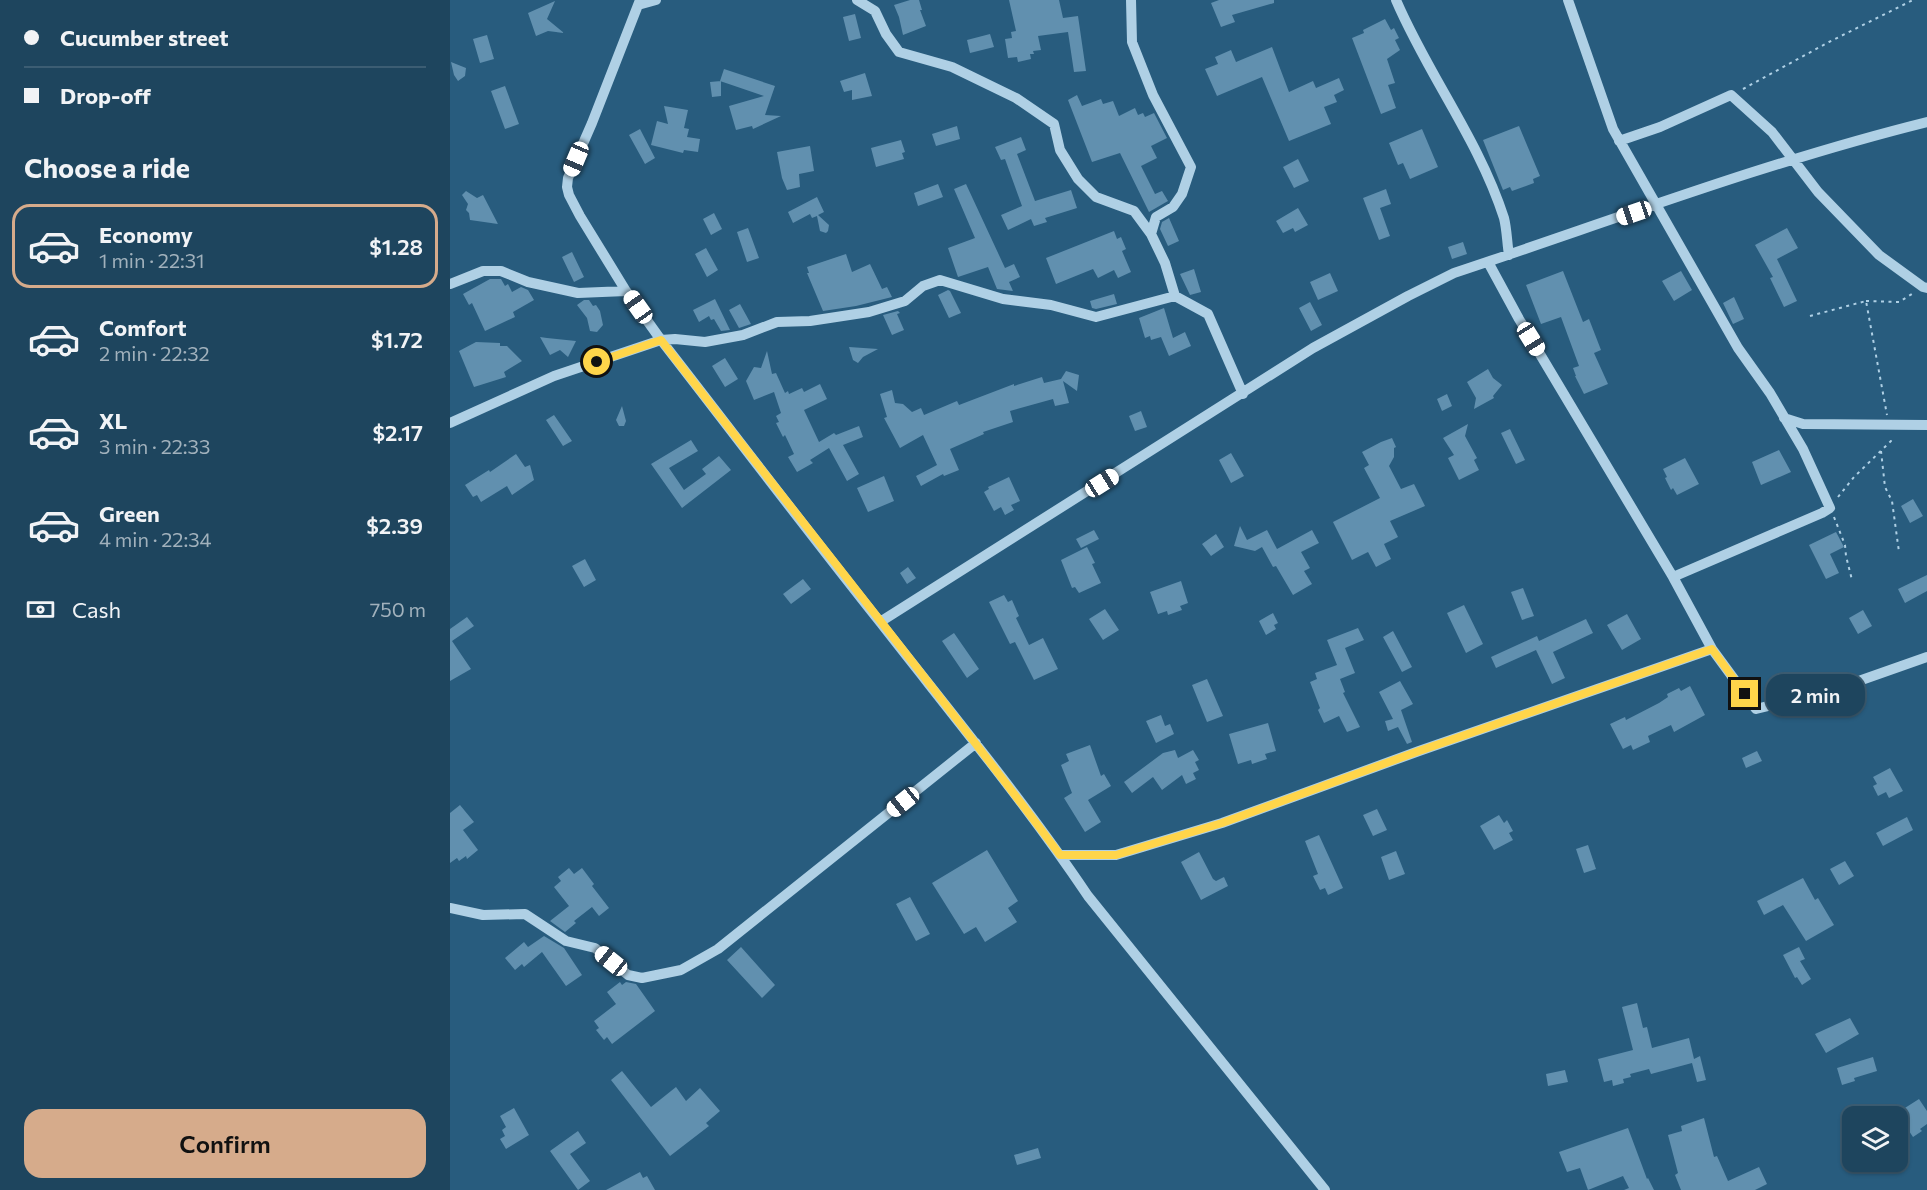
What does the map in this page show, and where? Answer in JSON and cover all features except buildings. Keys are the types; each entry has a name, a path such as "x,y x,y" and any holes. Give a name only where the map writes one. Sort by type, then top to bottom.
{"street":[{"path":"656,0 639,2 568,178 568,195 627,291 661,340 976,743 1060,855 1088,897 1325,1190"},
{"path":"857,0 875,11 886,34 899,52 952,67 1016,98 1054,124 1060,150 1078,179 1096,197 1134,211 1151,234 1165,263 1175,296"},
{"path":"1131,0 1131,42 1153,95 1191,166 1182,194 1173,207 1156,217 1151,234"},
{"path":"1396,0 1485,168 1504,221 1509,255"},
{"path":"1568,0 1619,141 1738,348 1770,393 1803,449 1830,508 1673,577"},
{"path":"1619,141 1660,127 1731,95 1772,132 1818,192 1879,255 1925,288"},
{"path":"880,622 1313,348 1454,273 1792,159 1847,142 1927,122"},
{"path":"1488,262 1519,319 1673,577 1712,649 1756,709 1836,689 1927,657"},
{"path":"450,284 483,271 501,271 528,282 578,293 627,291"},
{"path":"450,423 554,376 661,340 705,342 743,334 777,322 810,321 869,312 905,301 923,286 940,280 1003,299 1051,306 1096,317 1175,296 1208,314 1243,394"},
{"path":"1784,418 1803,424 1927,425"},
{"path":"1060,855 1116,855 1222,823 1419,751 1712,649"},
{"path":"450,908 483,915 525,914 566,941 595,948 628,975 642,978 681,970 718,949 976,743"}],"path":[{"path":"1731,95 1913,0"},
{"path":"1809,316 1866,301 1899,302 1925,288"},
{"path":"1852,580 1842,535 1830,508 1854,477 1891,441 1893,435 1889,425 1866,301"},
{"path":"1881,451 1886,487 1892,501 1899,552"}],"route":[{"path":"597,362 661,340 976,743 1060,855 1116,855 1222,823 1419,751 1712,649 1745,694"}]}
